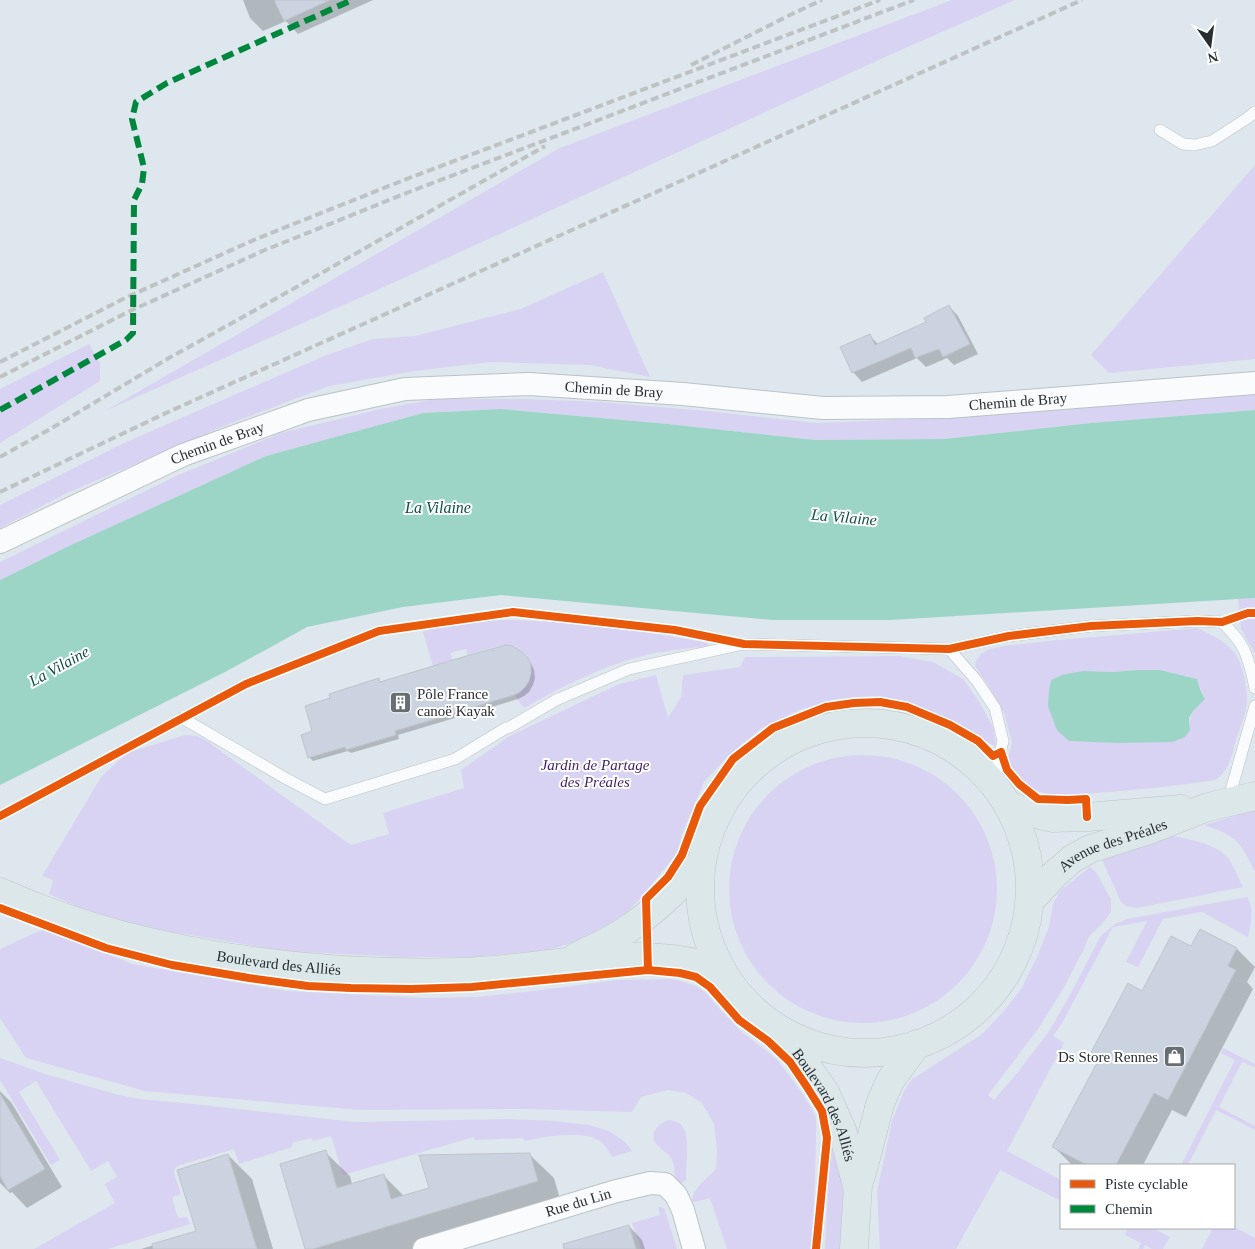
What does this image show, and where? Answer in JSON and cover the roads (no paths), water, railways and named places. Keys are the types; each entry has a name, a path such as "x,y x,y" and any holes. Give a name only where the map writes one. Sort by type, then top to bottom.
{"main road":[{"path":"860,723 886,725 910,729 934,738 956,751 976,766 1000,794 1018,828 1026,852 1029,876 1029,902 1026,925 1008,970 995,989 960,1022 918,1044 890,1050 862,1052 834,1050 806,1042 781,1030 764,1018 734,989 712,951 705,930 700,884 702,861 708,837 718,814 731,792 747,772 766,756 787,742 811,732 835,726 860,723"},
{"name":"Avenue des Préales","path":"1000,794 1028,812 1052,818 1087,817 1218,804 1255,796"},
{"name":"Avenue des Préales","path":"1029,902 1072,859 1090,849 1218,804"},
{"path":"567,961 596,948 624,932 646,916 668,897 702,861"},
{"name":"Boulevard des Alliés","path":"0,892 70,920 120,935 175,948 242,960 322,970 480,972 567,961"},
{"path":"567,961 648,957 703,964 723,972"},
{"name":"Boulevard des Alliés","path":"781,1030 825,1092 842,1130 858,1186"},
{"name":"Boulevard des Alliés","path":"854,1249 858,1186 880,1104 890,1080 918,1044"}],"street":[{"name":"Chemin de Bray","path":"0,542 183,455 308,410 405,389 529,384 683,394 823,408 900,408 948,407 1255,383"},
{"name":"Rue du Lin","path":"424,1249 613,1192 650,1183 665,1184 676,1195 694,1249"}],"lane":[{"path":"1160,130 1183,144 1194,145 1212,141 1255,112"},
{"path":"182,718 325,799 455,759 556,700 629,669 744,644 949,648 1009,636 1091,626 1197,621 1222,622 1243,647 1255,688"},
{"path":"949,648 977,681 995,708 1004,741 1000,794"},
{"path":"1218,804 1255,706"}],"water":[{"name":"La Vilaine","path":"501,409 815,440 944,439 1091,423 1255,410 1255,598 890,620 773,620 501,595 403,607 307,627 227,671 0,785 0,580 71,545 266,456 423,413"},
{"path":"1160,670 1197,679 1205,699 1189,718 1190,730 1185,737 1172,742 1117,743 1069,741 1057,730 1048,706 1051,680 1062,675 1083,671 1112,672"}],"railway":[{"path":"691,65 822,0"},
{"path":"0,362 125,298 256,239 404,180 880,0"},
{"path":"0,377 130,311 265,250 409,192 914,0"},
{"path":"0,492 166,413 1082,0"},
{"path":"0,457 169,358 545,146"}],"place":[{"name":"Pôle France canoë Kayak","path":"401,703"},
{"name":"Ds Store Rennes","path":"1174,1057"}],"park label":[{"name":"Jardin de Partage des Préales","path":"595,774"}]}
